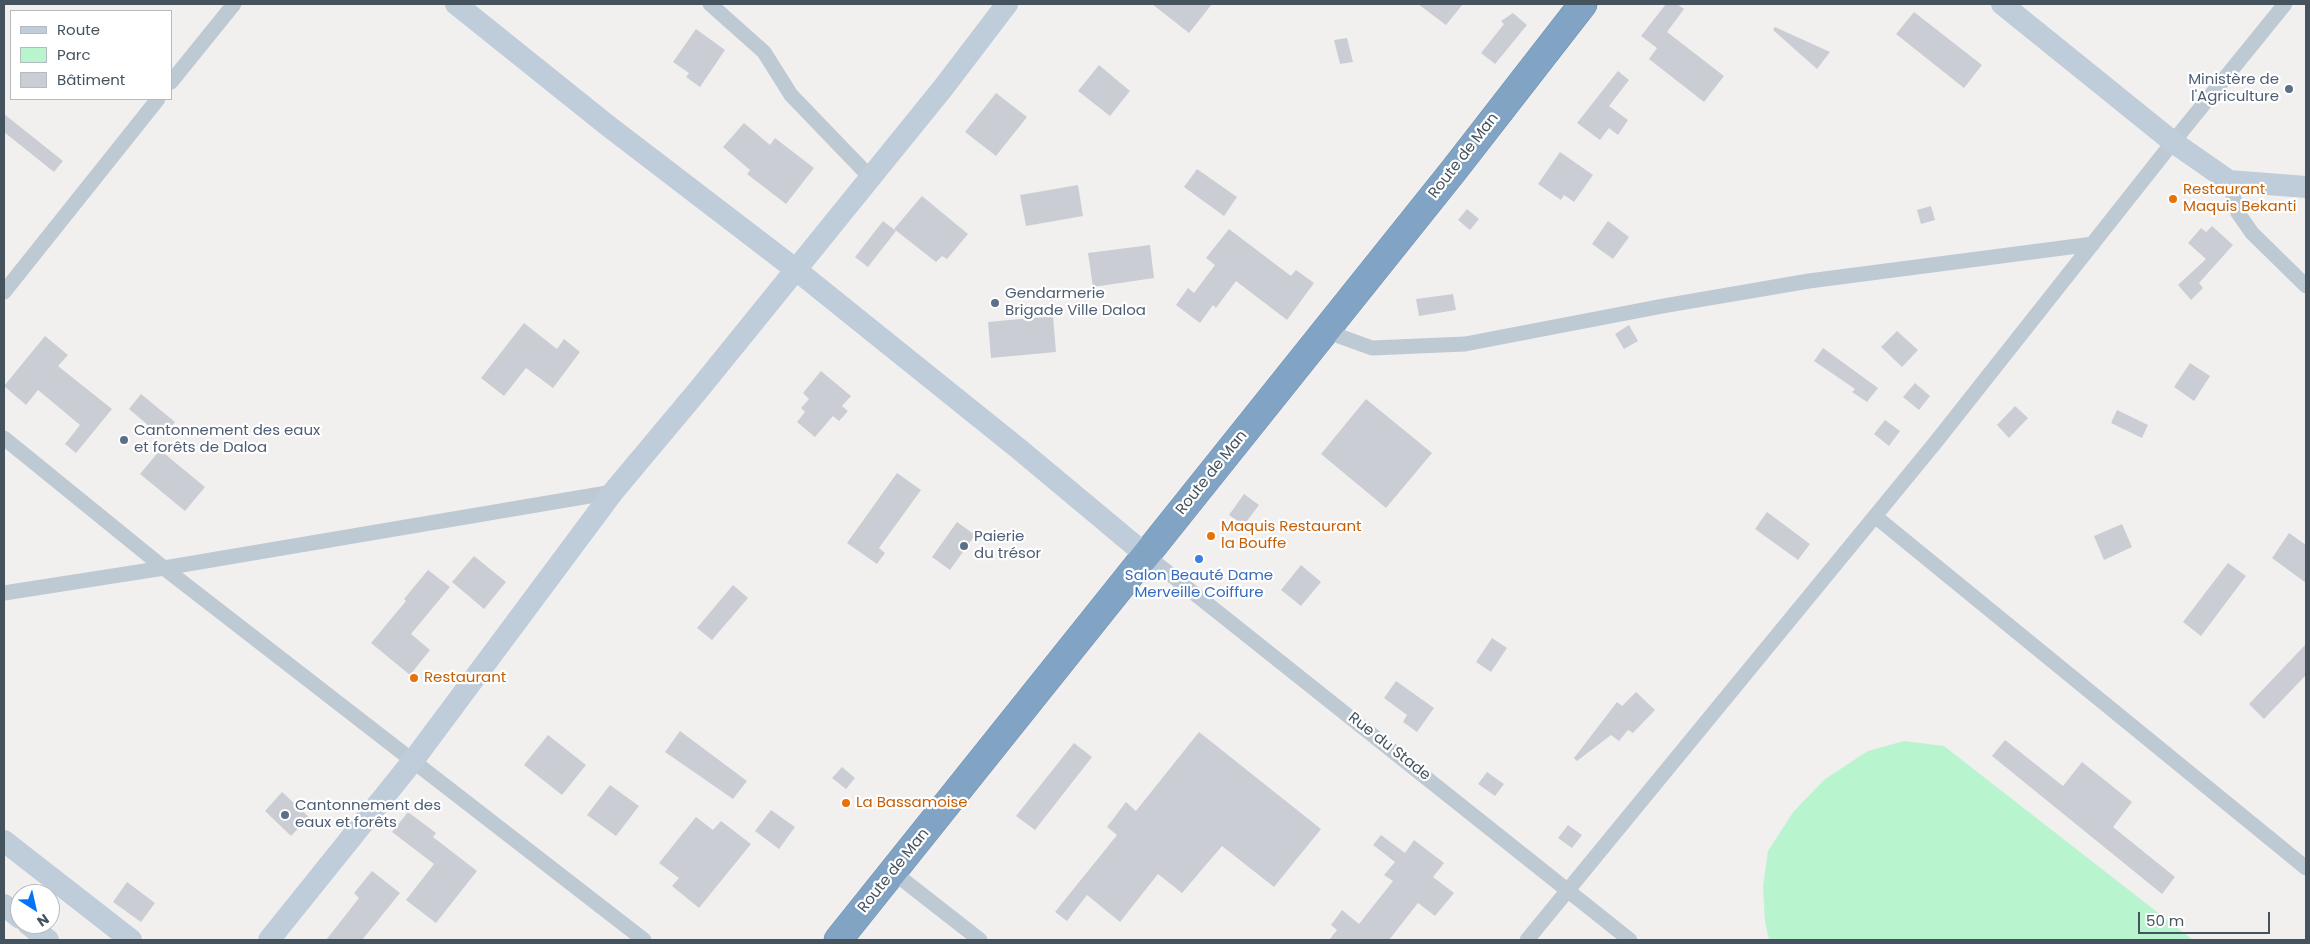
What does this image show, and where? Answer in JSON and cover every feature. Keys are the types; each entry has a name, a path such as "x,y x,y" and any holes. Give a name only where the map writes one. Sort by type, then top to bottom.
{"highway":[{"name":"Route de Man","path":"838,940 1325,331 1583,4"}],"street":[{"path":"172,81 234,4"},
{"path":"456,4 607,126 795,269 1011,443 1146,555"},
{"path":"710,4 764,52 792,95 870,177"},
{"path":"269,940 412,762 613,492 700,388 943,88 1007,4"},
{"path":"2002,4 2173,142 2228,181 2306,187"},
{"path":"1527,940 1876,516 2285,4"},
{"path":"4,292 157,100"},
{"path":"2228,181 2238,213 2252,233 2306,286"},
{"path":"1325,331 1372,348 1466,344 1809,281 2093,244"},
{"path":"4,438 164,568 644,940"},
{"path":"4,593 164,568 613,492"},
{"path":"1876,516 2306,868"},
{"name":"Rue du Stade","path":"1146,555 1630,940"},
{"path":"4,841 131,940"},
{"path":"893,872 980,940"}],"green space":[{"path":"1904,741 1944,746 2193,940 1769,940 1765,921 1763,887 1768,851 1794,811 1825,779 1868,751"}],"building":[{"path":"1152,4 1212,4 1189,33"},
{"path":"1418,4 1463,4 1446,25"},
{"path":"1666,4 1677,4 1684,9 1667,32 1724,76 1704,102 1649,59 1657,48 1641,36"},
{"path":"1914,12 1982,65 1964,88 1896,34"},
{"path":"1513,13 1527,25 1495,64 1481,53 1504,24 1501,21"},
{"path":"1775,27 1830,52 1817,69 1773,30"},
{"path":"696,29 725,50 700,87 686,77 689,73 673,62"},
{"path":"1347,38 1353,62 1340,64 1334,40"},
{"path":"1099,65 1130,91 1110,116 1078,91"},
{"path":"1618,71 1629,80 1609,106 1628,120 1618,135 1609,128 1600,140 1577,123"},
{"path":"996,93 1027,117 996,156 965,132"},
{"path":"4,114 63,161 54,172 4,132"},
{"path":"744,123 770,145 775,138 814,168 786,204 747,174 750,170 723,147"},
{"path":"1560,152 1593,175 1574,202 1564,195 1561,200 1538,184"},
{"path":"1197,169 1237,197 1224,216 1184,187"},
{"path":"1078,185 1083,216 1026,226 1020,195"},
{"path":"922,196 968,234 947,259 942,256 936,262 894,229"},
{"path":"1931,206 1935,220 1921,224 1917,210"},
{"path":"1467,209 1479,219 1470,230 1458,220"},
{"path":"883,221 896,231 868,267 855,257"},
{"path":"1608,221 1629,237 1613,259 1592,244"},
{"path":"2212,226 2233,245 2199,283 2203,288 2191,300 2178,285 2206,259 2188,243 2201,228 2206,232"},
{"path":"1229,229 1291,276 1296,270 1314,283 1287,320 1236,281 1216,308 1213,305 1200,323 1176,305 1188,288 1194,293 1215,265 1206,258"},
{"path":"1150,245 1154,278 1093,287 1088,253"},
{"path":"1453,294 1456,310 1419,316 1416,299"},
{"path":"1053,316 1056,352 991,358 988,322"},
{"path":"524,323 557,349 564,339 580,352 553,388 526,368 504,396 481,378"},
{"path":"1629,325 1638,341 1624,349 1615,334"},
{"path":"1897,331 1918,350 1902,367 1881,347"},
{"path":"45,336 68,355 58,366 112,409 76,453 65,444 80,425 38,390 26,405 4,386"},
{"path":"1823,348 1878,388 1867,402 1852,392 1855,389 1814,361"},
{"path":"2190,363 2210,376 2194,401 2174,387"},
{"path":"821,371 851,396 842,406 848,411 839,421 833,416 815,437 797,422 805,412 801,408 809,399 803,393"},
{"path":"1915,383 1930,396 1919,410 1903,397"},
{"path":"141,394 175,422 162,437 129,409"},
{"path":"1366,399 1432,453 1386,508 1321,454"},
{"path":"2015,406 2028,418 2009,438 1997,425"},
{"path":"2117,410 2148,425 2142,438 2111,423"},
{"path":"1885,420 1900,431 1889,446 1874,434"},
{"path":"160,450 205,487 185,511 140,474"},
{"path":"897,473 921,490 879,548 885,553 877,564 847,543"},
{"path":"1244,494 1259,505 1244,525 1229,515"},
{"path":"1767,512 1810,544 1798,560 1755,529"},
{"path":"957,522 975,535 950,570 932,557"},
{"path":"2122,524 2132,547 2104,560 2094,536"},
{"path":"2289,533 2306,545 2306,583 2272,558"},
{"path":"474,556 506,582 484,609 452,582"},
{"path":"2228,563 2246,576 2201,636 2183,622"},
{"path":"1301,565 1321,582 1301,606 1281,590"},
{"path":"428,570 450,587 411,634 430,650 410,675 371,643 406,601 404,599"},
{"path":"733,585 748,598 712,640 697,628"},
{"path":"1492,638 1507,648 1491,672 1476,662"},
{"path":"2306,644 2306,675 2264,719 2249,704"},
{"path":"1396,681 1434,708 1417,732 1403,722 1407,715 1384,698"},
{"path":"1636,692 1655,710 1633,733 1628,730 1619,741 1611,735 1577,761 1574,758 1617,702 1622,706"},
{"path":"680,731 747,781 733,799 665,752"},
{"path":"1199,732 1321,829 1274,887 1222,846 1182,893 1158,874 1120,922 1087,895 1067,921 1055,912 1117,835 1107,827 1126,802 1136,811"},
{"path":"548,735 586,765 562,795 524,765"},
{"path":"2005,740 2063,786 2082,762 2132,802 2113,827 2175,877 2162,894 1992,756"},
{"path":"1074,743 1092,757 1035,830 1016,816"},
{"path":"842,767 855,778 846,789 832,778"},
{"path":"1487,772 1504,784 1495,796 1478,784"},
{"path":"610,785 639,806 616,836 587,815"},
{"path":"282,792 309,817 291,836 265,811"},
{"path":"771,810 795,827 779,849 755,831"},
{"path":"408,812 436,833 433,837 477,871 436,923 406,900 434,864 392,832"},
{"path":"696,817 713,830 721,821 751,844 699,908 672,886 679,878 659,863"},
{"path":"1568,825 1582,835 1572,848 1558,838"},
{"path":"1381,835 1405,853 1414,840 1444,863 1433,877 1454,893 1435,916 1418,903 1389,940 1329,940 1337,930 1331,925 1342,910 1359,924 1393,881 1384,875 1395,862 1373,845"},
{"path":"372,871 400,893 362,940 326,940 359,898 354,893"},
{"path":"127,882 155,903 141,922 113,902"}],"place":[{"name":"Ministère de l'Agriculture","path":"2289,89"},
{"name":"Restaurant Maquis Bekanti","path":"2173,199"},
{"name":"Gendarmerie Brigade Ville Daloa","path":"995,303"},
{"name":"Cantonnement des eaux et forêts de Daloa","path":"124,440"},
{"name":"Maquis Restaurant la Bouffe","path":"1211,536"},
{"name":"Paierie du trésor","path":"964,546"},
{"name":"Salon Beauté Dame Merveille Coiffure","path":"1199,559"},
{"name":"Restaurant","path":"414,678"},
{"name":"La Bassamoise","path":"846,803"},
{"name":"Cantonnement des eaux et forêts","path":"285,815"}]}
